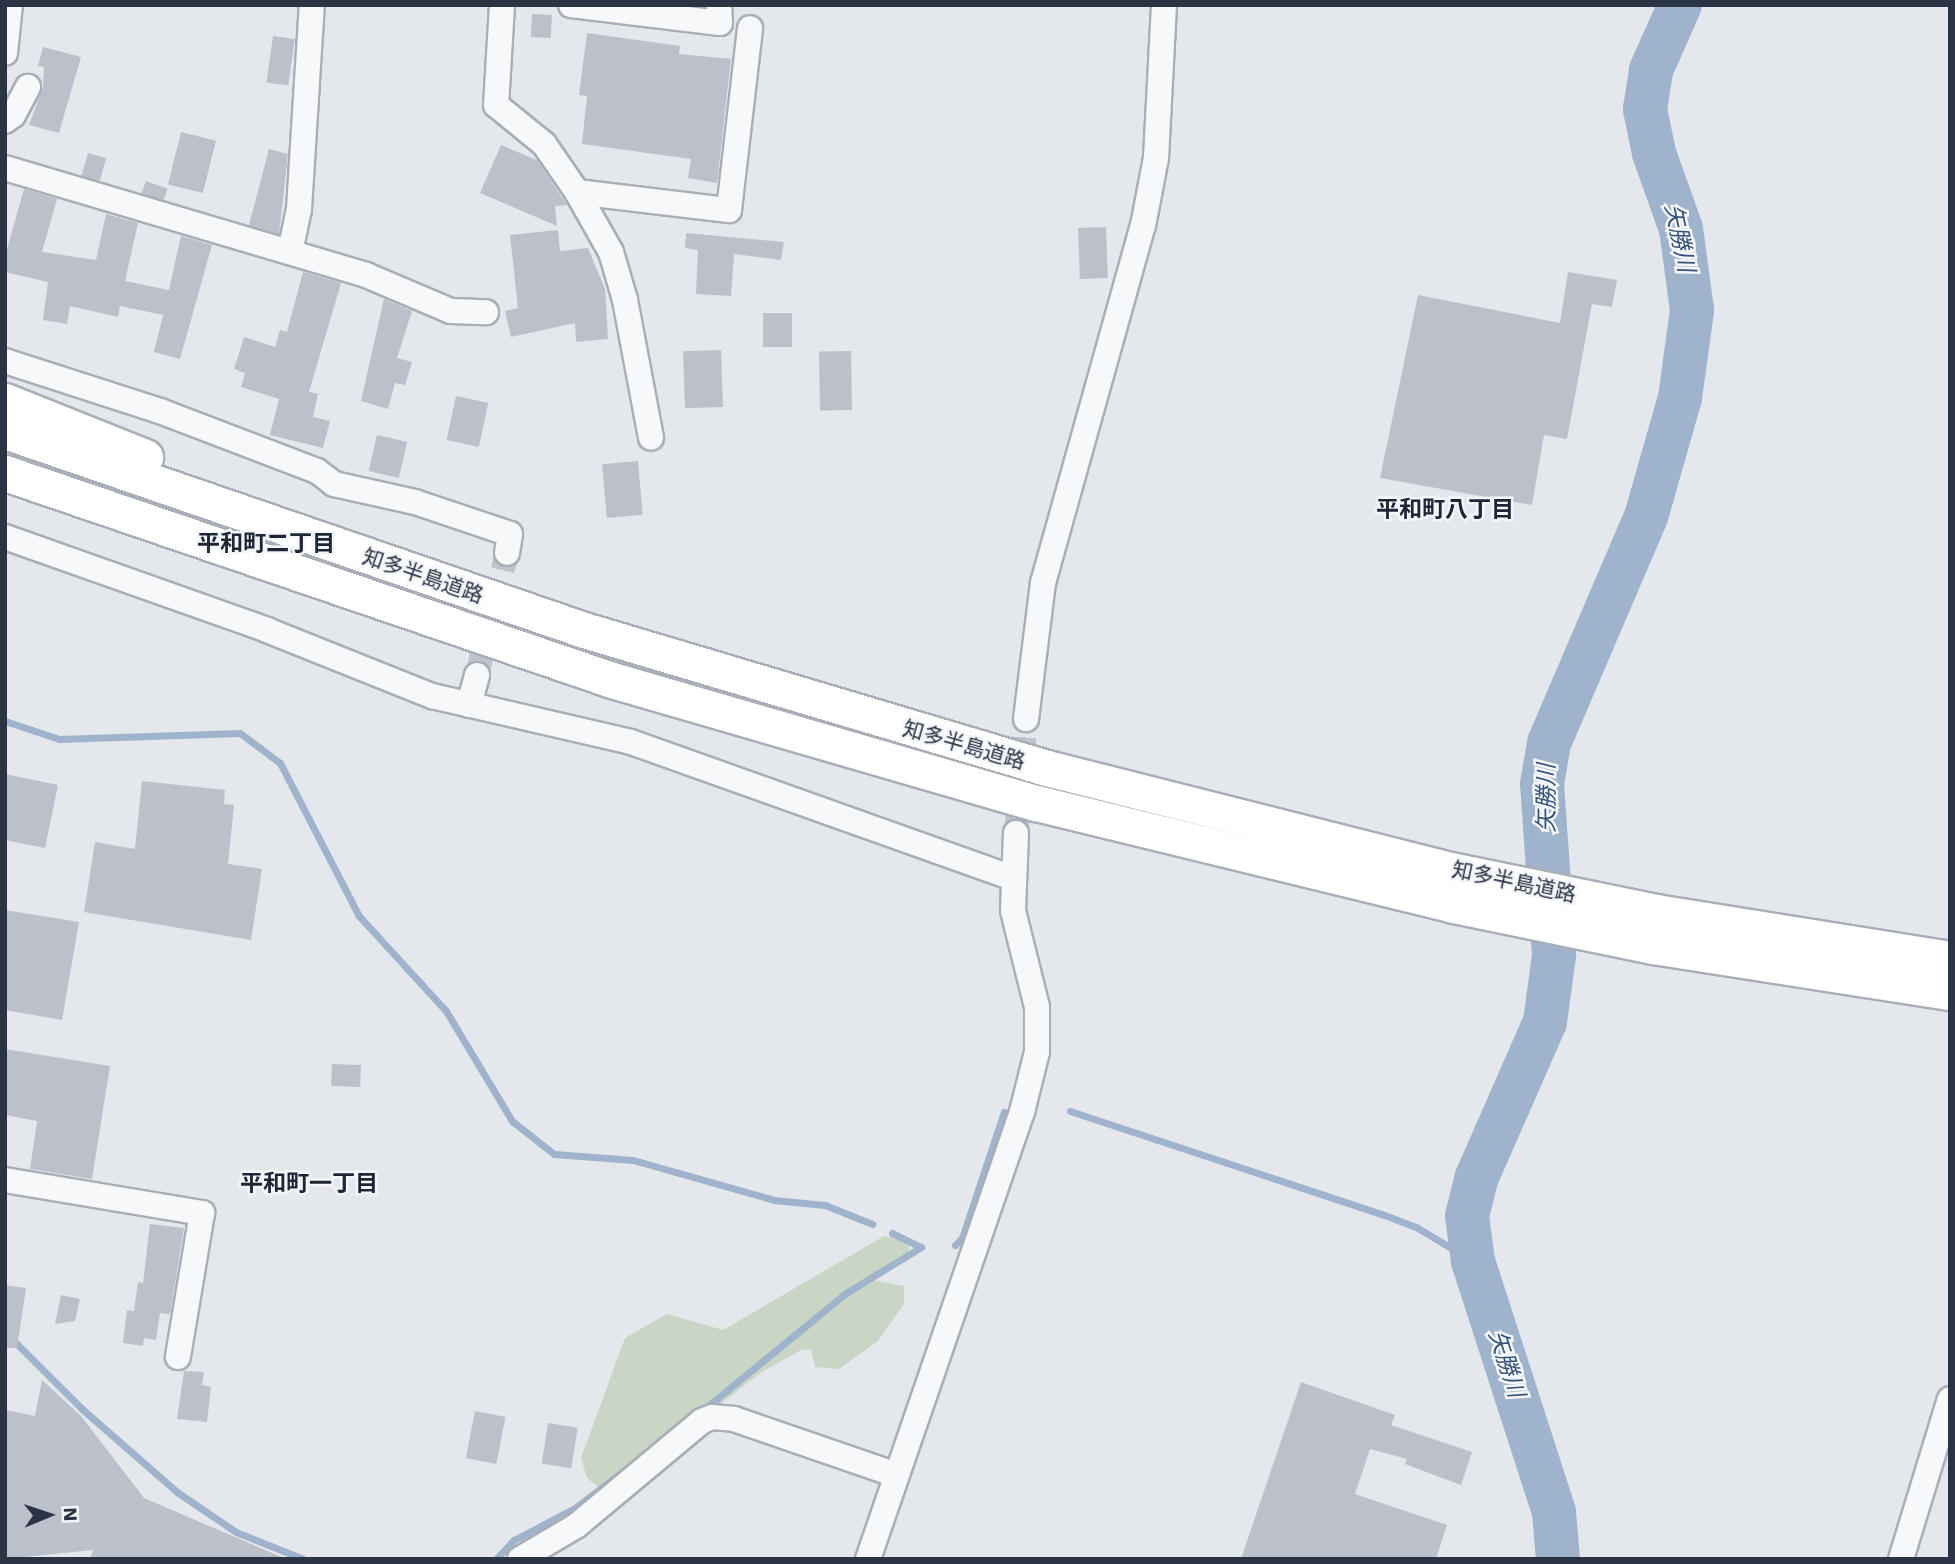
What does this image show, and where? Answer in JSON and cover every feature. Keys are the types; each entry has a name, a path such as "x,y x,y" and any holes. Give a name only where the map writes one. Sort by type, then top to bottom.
{"highway":[{"path":"5,401 178,470 209,504"},
{"name":"知多半島道路","path":"5,431 209,504 819,704 1043,767 1455,871 1656,912 1950,959"},
{"name":"知多半島道路","path":"5,473 612,680 1036,803 1452,905 1652,946 1950,992"},
{"path":"5,493 342,612 578,689 612,680"}],"street":[{"path":"5,53 10,5"},
{"path":"290,253 300,199 312,5"},
{"path":"502,5 495,104 544,144 577,192 611,252 625,300 652,438"},
{"path":"571,5 720,23 719,5"},
{"path":"1026,719 1043,583 1146,212 1156,159 1164,5"},
{"path":"577,192 729,210 750,28"},
{"path":"5,121 28,87"},
{"path":"5,168 366,275 451,311 486,312"},
{"path":"5,361 160,411 317,471 334,484 415,502 510,534 507,553"},
{"path":"5,537 267,630 432,696 631,742 1011,877"},
{"path":"468,705 477,675"},
{"path":"867,1559 1023,1112 1037,1052 1037,1007 1013,911 1011,877 1016,833"},
{"path":"5,1180 202,1213 178,1357"},
{"path":"1901,1559 1950,1399"},
{"path":"520,1559 576,1525 712,1417 734,1419 897,1475"}],"green space":[{"path":"884,1236 909,1241 909,1251 865,1279 904,1286 904,1304 878,1341 839,1369 815,1367 811,1349 801,1350 762,1372 615,1485 602,1490 587,1478 581,1458 625,1338 667,1314 723,1330"}],"building":[{"path":"532,14 552,15 551,38 531,37"},
{"path":"587,33 680,46 679,54 731,59 717,183 688,178 691,159 582,144 587,96 579,95"},
{"path":"273,36 295,39 288,86 266,83"},
{"path":"43,47 81,57 59,133 29,125 43,87 44,67 38,66"},
{"path":"181,132 216,141 203,193 168,184"},
{"path":"501,145 537,160 567,205 555,206 557,226 480,193"},
{"path":"269,149 288,154 279,234 249,225"},
{"path":"88,153 106,158 100,181 81,176"},
{"path":"146,181 168,189 163,201 142,193"},
{"path":"24,189 57,199 42,252 96,260 106,214 138,223 125,281 169,290 181,236 212,245 180,359 154,352 163,315 120,306 118,317 70,306 67,324 43,320 48,282 5,272 5,256"},
{"path":"1106,227 1108,278 1080,279 1078,228"},
{"path":"558,230 560,251 588,248 605,289 608,339 576,342 575,323 511,337 505,311 518,308 510,235"},
{"path":"686,233 784,242 781,260 734,254 731,296 696,294 698,250 685,248"},
{"path":"303,272 341,283 309,392 318,394 313,417 330,421 323,448 270,435 279,399 241,387 245,373 234,369 244,337 275,347 280,330 287,332"},
{"path":"1568,272 1617,280 1612,307 1592,304 1567,439 1544,435 1532,505 1380,478 1418,295 1560,323"},
{"path":"384,299 412,311 397,358 412,362 405,385 395,383 388,409 361,401"},
{"path":"763,313 792,313 792,347 763,347"},
{"path":"721,350 723,407 685,408 683,351"},
{"path":"851,351 852,410 820,411 819,352"},
{"path":"456,396 488,403 479,447 447,440"},
{"path":"377,435 407,442 399,478 369,471"},
{"path":"638,461 643,515 607,518 602,464"},
{"path":"5,774 58,785 45,848 5,840"},
{"path":"142,781 225,790 224,804 234,805 228,864 262,869 251,940 84,912 95,842 135,849"},
{"path":"5,910 79,922 62,1020 5,1010"},
{"path":"5,1049 110,1066 92,1179 30,1169 37,1121 5,1115"},
{"path":"332,1064 361,1065 360,1087 331,1086"},
{"path":"150,1224 184,1228 170,1314 160,1313 156,1340 144,1338 143,1346 123,1343 127,1310 134,1311 138,1282 143,1283"},
{"path":"5,1285 26,1288 17,1348 5,1348"},
{"path":"61,1295 80,1299 75,1321 55,1324"},
{"path":"184,1371 204,1372 202,1385 211,1387 207,1422 177,1419"},
{"path":"42,1380 81,1416 144,1498 286,1559 90,1559 93,1550 5,1559 5,1410 35,1416"},
{"path":"1301,1382 1395,1415 1391,1425 1472,1452 1461,1485 1405,1464 1407,1459 1370,1449 1355,1494 1447,1525 1436,1559 1241,1559"},
{"path":"475,1411 505,1417 496,1464 466,1458"},
{"path":"548,1423 578,1428 571,1468 542,1463"}],"waterway":[{"name":"矢勝川","path":"1558,1559 1554,1512 1473,1261 1467,1216 1476,1179 1545,1022 1554,955 1542,784 1549,743 1646,517 1680,398 1692,310 1681,229 1654,153 1645,109 1651,70 1680,5"},
{"path":"5,721 59,739 240,733 280,763 359,916 446,1011 512,1121 554,1154 633,1160 774,1200 825,1205 872,1224"},
{"path":"1070,1111 1382,1214 1416,1227 1473,1261"},
{"path":"955,1245 962,1238 1004,1112"},
{"path":"892,1233 921,1247"},
{"path":"703,1410 846,1293 921,1247"},
{"path":"9,1343 17,1344 82,1409 177,1492 236,1532 303,1559"},
{"path":"496,1559 514,1540 575,1508 618,1475"}],"tunnel":[{"path":"477,675 507,553"},
{"path":"1016,833 1026,719"}],"district":[{"name":"平和町八丁目","path":"1445,510"},
{"name":"平和町二丁目","path":"266,544"},
{"name":"平和町一丁目","path":"309,1184"}]}
